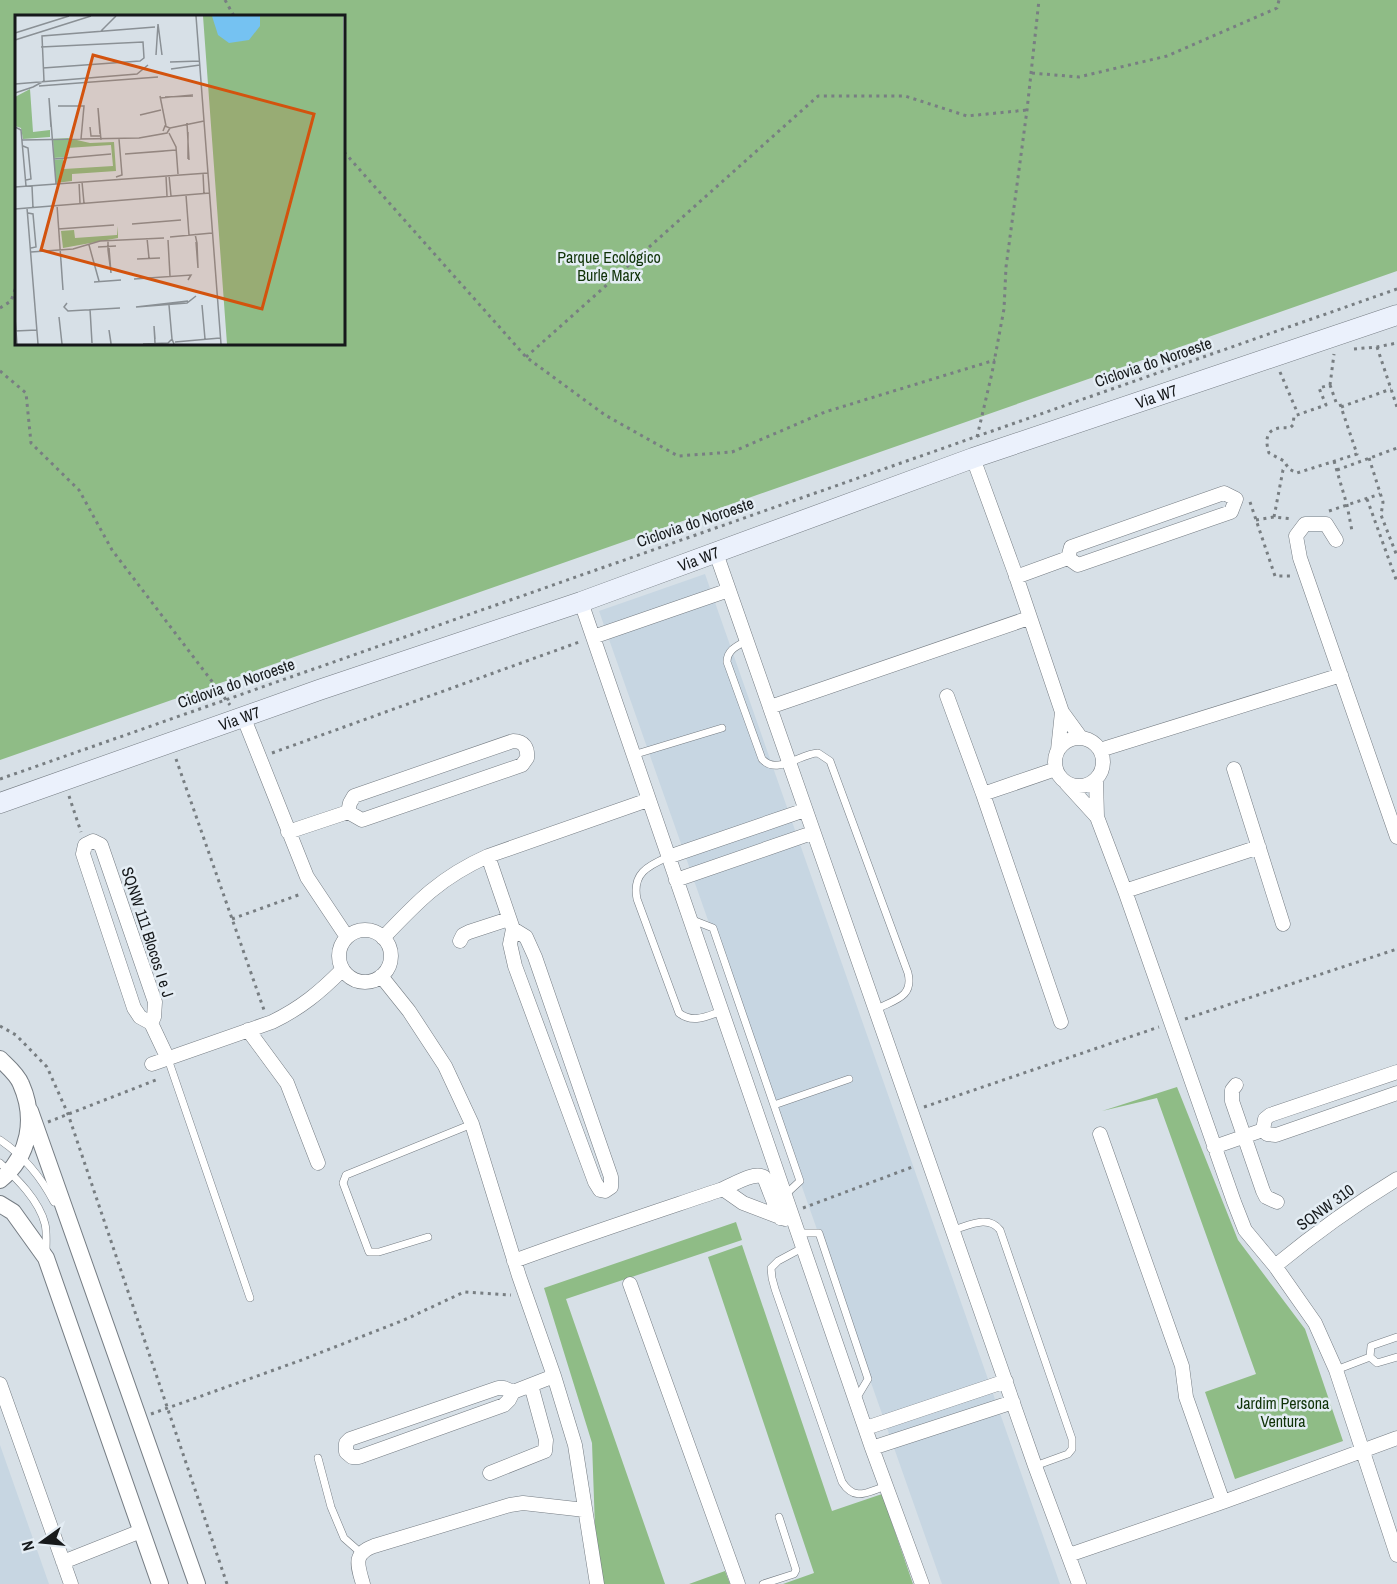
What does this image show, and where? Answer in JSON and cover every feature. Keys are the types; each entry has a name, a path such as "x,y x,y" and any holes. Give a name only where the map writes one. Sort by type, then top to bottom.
{"main road":[{"name":"Via W7","path":"0,803 243,716 582,602 972,458 1397,315"}],"street":[{"path":"972,458 1062,712 1081,738"},
{"path":"1224,493 1236,499 1231,512 1220,516 1078,565 1068,558 1071,547 1224,493"},
{"path":"1336,540 1326,524 1305,524 1296,536 1307,577 1397,837"},
{"path":"716,553 874,1010 1078,1584"},
{"path":"1016,577 1068,558"},
{"path":"593,637 729,591"},
{"path":"582,602 648,800 786,1194 791,1221"},
{"path":"770,707 1029,618"},
{"path":"1100,750 1341,675"},
{"path":"947,696 1061,1022"},
{"path":"1062,712 1056,769 1097,817"},
{"path":"243,716 307,877 347,937"},
{"path":"1058,750 1067,741 1081,738 1089,740 1100,750 1103,766 1096,780 1097,817 1214,1147 1245,1230 1275,1266 1315,1323 1336,1370 1397,1555"},
{"path":"288,832 348,812 362,820 522,765 527,758 526,747 523,743 513,741 354,796 348,812"},
{"path":"983,794 1056,769"},
{"path":"1234,769 1282,924"},
{"path":"1065,782 1081,787 1096,780"},
{"path":"383,938 445,879 465,867 488,856 648,800"},
{"path":"668,857 806,810"},
{"path":"676,880 813,833"},
{"name":"SQNW 111 Blocos I e J","path":"85,845 93,841 101,845 155,1002 154,1017 151,1023"},
{"path":"85,845 83,854 135,1008 140,1017 151,1023 168,1059"},
{"path":"1125,891 1259,847"},
{"path":"488,856 511,924 510,944 523,988 597,1187 605,1191 611,1187 611,1177 544,979 526,937 511,924"},
{"path":"460,941 463,935 469,933 511,924"},
{"path":"365,930 383,938 388,945 390,962 381,976 368,982 360,982 342,970 340,949 347,937 365,930"},
{"path":"152,1064 268,1023 306,1003 342,970"},
{"path":"381,976 445,1066 472,1124 525,1295 554,1376 574,1445 597,1584"},
{"path":"248,1030 286,1083 318,1163"},
{"path":"0,1059 20,1082 197,1584"},
{"path":"1263,1130 1264,1119 1270,1115 1397,1072"},
{"path":"1236,1085 1232,1090 1232,1101 1244,1137 1266,1197 1277,1202"},
{"path":"1263,1130 1267,1134 1276,1135 1397,1093"},
{"path":"3,1172 21,1157 29,1134 30,1111"},
{"path":"1214,1147 1263,1130"},
{"path":"1100,1134 1182,1366 1186,1397 1223,1502"},
{"path":"514,1261 615,1224 723,1189 754,1176 764,1177 769,1190 791,1221 804,1247 872,1448 922,1584"},
{"name":"SQNW 310","path":"1275,1266 1348,1210 1397,1179"},
{"path":"723,1189 743,1203 791,1221"},
{"path":"0,1204 13,1212 46,1258 160,1584"},
{"path":"630,1284 738,1584"},
{"path":"513,1392 498,1388 350,1439 346,1443 346,1452 352,1457 358,1457 504,1405 513,1392 554,1376"},
{"path":"866,1428 1006,1381"},
{"path":"0,1384 71,1584"},
{"path":"490,1473 545,1451 546,1440 531,1385"},
{"path":"872,1448 1013,1402"},
{"path":"1069,1555 1223,1502 1397,1438"},
{"path":"363,1584 358,1560 366,1548 510,1505 523,1503 585,1510"},
{"path":"63,1562 141,1531"}],"lane":[{"path":"746,641 731,650 727,655 727,662 762,759 773,765 790,763 813,753 824,755 830,761 908,973 909,990 903,996 874,1010"},
{"path":"633,755 722,728"},
{"path":"668,857 652,864 638,879 635,888 641,910 679,1013 686,1018 694,1019 722,1011"},
{"path":"690,919 712,928 774,1105 800,1181 786,1194"},
{"path":"168,1059 250,1298"},
{"path":"774,1105 849,1079"},
{"path":"428,1237 380,1252 369,1252 343,1183 345,1175 472,1124"},
{"path":"0,1140 21,1157 45,1184 58,1209 69,1220"},
{"path":"3,1172 33,1200 45,1224 46,1258"},
{"path":"791,1221 819,1233 868,1379 856,1399"},
{"path":"953,1230 982,1221 991,1222 1000,1230 1072,1439 1072,1449 1068,1454 1035,1466"},
{"path":"804,1247 778,1261 771,1268 772,1278 787,1323 842,1482 851,1493 858,1495 886,1486"},
{"path":"1370,1357 1371,1346 1397,1337"},
{"path":"1336,1370 1370,1357"},
{"path":"1370,1357 1377,1363 1397,1357"},
{"path":"318,1458 331,1507 344,1538 361,1553"},
{"path":"763,1584 794,1574 796,1570 779,1517"}],"path":[{"path":"225,0 233,15"},
{"path":"972,458 995,360 1004,309 1006,267 1028,110 1039,0"},
{"path":"1032,73 1079,78 1167,56 1277,8 1279,0"},
{"path":"526,357 818,96 905,96 967,116 1028,110"},
{"path":"345,153 526,357 605,415 678,456 732,452 825,412 995,360"},
{"name":"Ciclovia do Noroeste","path":"0,779 1397,289"},
{"path":"0,308 11,301 15,290"},
{"path":"1397,343 1377,347 1397,407"},
{"path":"1330,385 1319,388 1326,405 1294,416 1293,425 1290,428 1279,427 1272,430 1266,439 1269,453 1284,461 1297,473 1357,454 1341,408 1336,402 1330,385 1334,353"},
{"path":"0,371 26,393 31,442 79,490 111,550 225,700 243,716"},
{"path":"1280,372 1298,414"},
{"path":"1341,408 1391,390"},
{"path":"1337,470 1397,448"},
{"path":"1369,458 1383,502 1382,515 1397,556"},
{"path":"1334,461 1352,531"},
{"path":"1274,517 1283,470 1287,466"},
{"path":"1236,499 1245,496 1249,500 1275,576 1307,577"},
{"path":"1367,499 1397,582"},
{"path":"259,758 593,637"},
{"path":"171,742 268,1023"},
{"path":"63,780 85,845"},
{"path":"232,919 315,889"},
{"path":"911,1112 1397,949"},
{"path":"0,1026 16,1035 47,1067 68,1114 227,1584"},
{"path":"36,1127 156,1080 152,1064"},
{"path":"791,1221 928,1161"},
{"path":"138,1419 405,1320 464,1292 525,1295"}],"shaded area":[{"path":"705,574 1060,1584 942,1584 599,611"},
{"path":"0,1445 49,1584 0,1584"}],"green space":[{"name":"Parque Ecológico Burle Marx","path":"0,0 1397,0 1397,271 0,760"},
{"name":"Jardim Persona Ventura","path":"1177,1087 1238,1240 1305,1329 1343,1441 1235,1479 1205,1392 1256,1374 1157,1098 1102,1111"},
{"path":"736,1222 742,1240 566,1299 665,1584 597,1584 592,1443 544,1288"},
{"path":"742,1245 832,1511 882,1494 913,1584 783,1584 814,1573 708,1257"},
{"path":"725,1571 730,1584 689,1584"}]}
